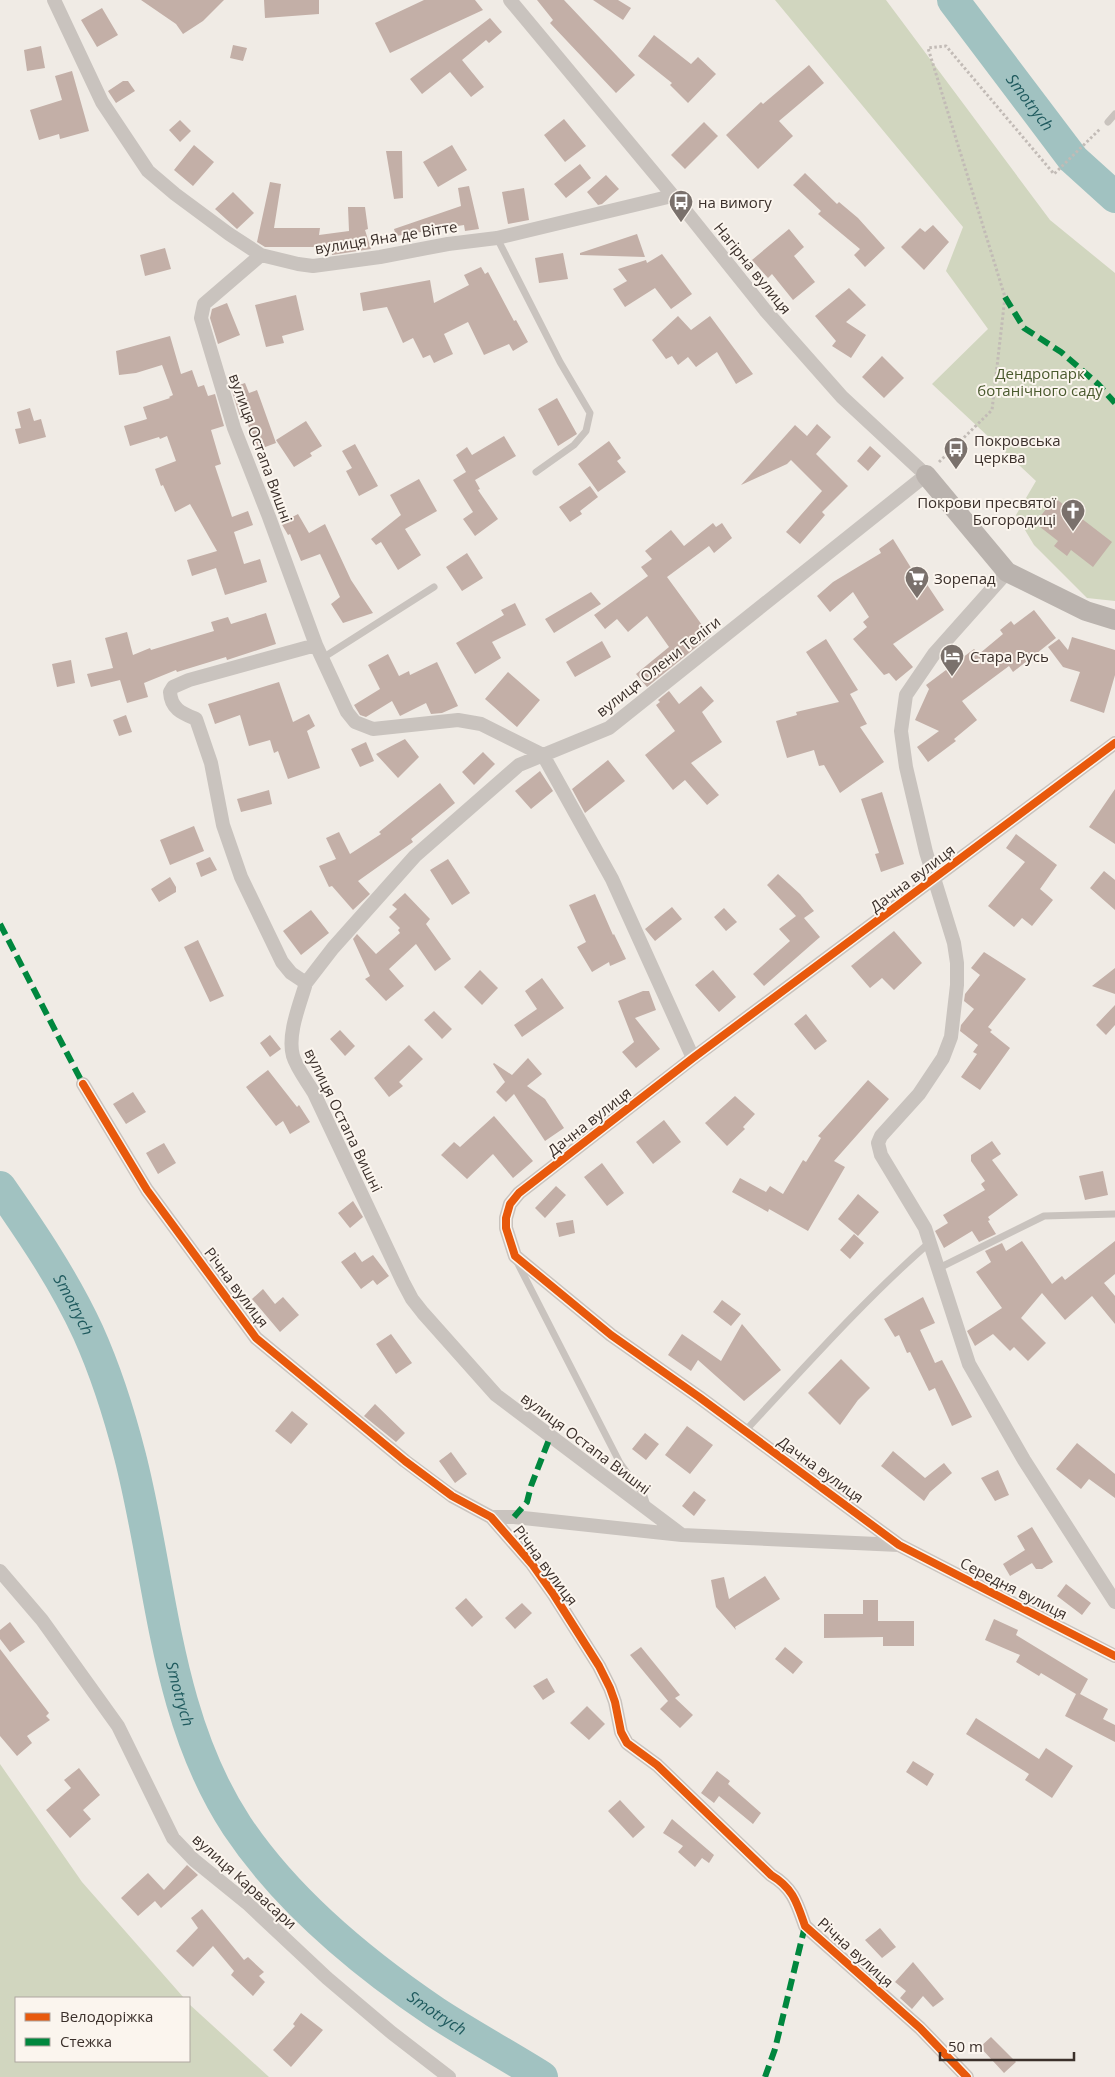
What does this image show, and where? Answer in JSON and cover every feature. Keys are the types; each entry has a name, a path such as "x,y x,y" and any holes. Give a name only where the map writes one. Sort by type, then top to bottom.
{"street":[{"name":"вулиця Яна де Вітте","path":"54,0 102,102 148,170 175,194 221,229 261,254 313,266 380,257 448,244 497,238 672,196"},
{"name":"Нагірна вулиця","path":"510,0 672,196 690,215 764,310 842,397 926,475"},
{"name":"вулиця Остапа Вишні","path":"261,254 204,304 202,318 234,428 316,645 347,712 355,722 373,729 425,723 468,721 481,724 544,755"},
{"path":"926,475 1007,572 1086,611 1115,620"},
{"name":"вулиця Олени Теліги","path":"306,982 333,948 414,856 519,765 609,728 926,475"},
{"path":"1007,572 934,654 906,695 901,732 906,767 926,852 954,942 957,963 955,1012 951,1037 943,1058 919,1094 884,1132 878,1143 881,1155 925,1228 969,1364 1024,1460 1112,1586 1115,1602"},
{"path":"306,982 291,973 282,962 250,898 223,825 211,763 196,719 180,712 173,705 170,692 174,687 189,680 316,645"},
{"name":"Дачна вулиця","path":"899,1544 610,1335 515,1256 506,1228 506,1218 510,1204 519,1193 693,1058 1115,743"},
{"path":"544,755 612,879 693,1058"},
{"name":"вулиця Остапа Вишні","path":"306,982 292,1030 293,1055 300,1072 314,1093 412,1299 496,1394 682,1535"},
{"name":"Річна вулиця","path":"83,1084 147,1190 256,1338 406,1461 452,1496 491,1517 537,1572 599,1666 610,1688 621,1732 627,1743 657,1765 771,1875 785,1883 805,1926 920,2028 967,2077"},
{"name":"Річна вулиця","path":"491,1517 514,1517 682,1535 899,1544"},
{"name":"Середня вулиця","path":"899,1544 1115,1656"},
{"name":"вулиця Карвасари","path":"0,1571 42,1620 118,1726 173,1838 194,1860 246,1903 327,1978 392,2033 449,2077"}],"lane":[{"path":"1108,122 1115,114"},
{"path":"497,238 560,362 590,413 586,431 574,445 536,472"},
{"path":"322,659 434,587"},
{"path":"939,1268 1044,1216 1115,1214"},
{"path":"745,1431 846,1322 929,1243"},
{"path":"515,1256 620,1463 644,1496 649,1511"}],"path":[{"path":"926,475 992,410 1005,297 928,48 946,46 1054,174 1108,122"}],"green space":[{"name":"Дендропарк ботанічного саду","path":"775,0 886,0 1050,220 1115,273 1115,601 1087,598 1034,545 1016,515 1036,481 932,384 988,329 946,271 963,227"},
{"path":"0,1764 82,1882 183,1997 15,1997 15,2062 190,2062 190,2005 269,2077 0,2077"}],"building":[{"path":"141,0 224,0 203,21 183,34 176,24"},
{"path":"264,0 319,0 319,14 265,18"},
{"path":"424,0 475,0 483,10 390,53 375,23"},
{"path":"537,0 564,0 635,75 616,93 550,23 553,20"},
{"path":"593,0 618,0 631,8 623,20"},
{"path":"102,8 118,35 97,47 81,20"},
{"path":"490,18 502,32 489,43 486,40 462,60 484,87 471,97 450,72 422,94 410,79"},
{"path":"654,35 691,64 698,57 716,74 688,103 670,85 672,83 638,56"},
{"path":"233,45 247,48 243,61 230,58"},
{"path":"41,46 45,68 27,71 24,50"},
{"path":"809,65 824,83 779,121 793,136 758,169 726,135 761,102 763,104"},
{"path":"72,71 89,131 60,139 59,134 39,140 30,110 62,100 55,76"},
{"path":"123,81 128,81 135,91 116,103 108,91"},
{"path":"564,119 586,146 565,162 544,135"},
{"path":"180,120 191,131 180,142 169,130"},
{"path":"704,122 718,136 685,169 671,155"},
{"path":"194,145 214,162 193,186 174,170"},
{"path":"452,145 467,170 438,187 423,162"},
{"path":"386,151 402,151 403,198 394,199"},
{"path":"580,164 591,178 566,198 554,184"},
{"path":"805,173 837,204 839,202 858,218 885,248 865,267 854,255 860,249 818,214 821,211 793,185"},
{"path":"606,175 619,189 602,204 598,205 587,192"},
{"path":"270,182 281,184 274,228 320,228 319,235 349,231 348,207 365,207 368,229 365,230 371,249 332,255 331,247 265,247 257,242"},
{"path":"469,186 479,229 465,231 464,225 396,236 394,229 461,206 458,188"},
{"path":"524,188 529,220 508,224 502,192"},
{"path":"233,192 254,213 237,229 215,209"},
{"path":"933,225 949,242 924,270 901,247 920,228 925,232"},
{"path":"789,229 804,247 794,256 815,282 793,300 772,274 768,278 752,260"},
{"path":"637,234 645,257 580,255 580,253"},
{"path":"165,248 171,269 145,276 140,255"},
{"path":"563,253 568,279 539,283 535,258"},
{"path":"662,254 692,294 671,309 655,288 625,307 613,289 627,281 618,269 646,260 647,263"},
{"path":"481,267 485,274 488,272 514,321 516,320 528,342 513,351 509,344 484,355 468,322 444,334 453,354 434,363 430,355 423,358 413,338 403,343 387,307 363,311 360,293 430,280 434,303 469,285 464,275"},
{"path":"849,288 866,305 846,322 866,335 851,358 832,346 836,341 815,316"},
{"path":"296,295 304,330 282,336 284,343 266,347 255,305"},
{"path":"227,303 240,335 218,344 210,318 212,309"},
{"path":"678,316 691,330 710,316 753,374 736,384 717,352 696,367 688,357 678,365 672,356 666,359 652,340"},
{"path":"170,336 181,374 192,370 198,387 204,385 208,396 215,394 224,426 211,430 221,464 215,466 232,517 248,511 253,525 234,532 244,564 260,559 267,582 225,595 216,568 192,576 187,560 217,551 190,504 175,512 163,485 161,486 155,469 176,461 167,436 130,446 124,426 147,419 143,407 170,398 173,395 162,365 136,373 119,375 116,351"},
{"path":"882,356 904,378 884,398 862,377"},
{"path":"245,383 249,393 257,390 276,443 257,450 246,419 241,420 231,388"},
{"path":"557,398 577,434 558,446 538,409"},
{"path":"30,408 34,421 41,419 46,437 19,444 15,429 21,428 17,412"},
{"path":"306,421 322,446 310,453 312,456 294,467 276,440"},
{"path":"817,424 831,437 816,454 848,486 822,512 825,515 800,544 786,532 822,491 791,460 787,464 741,485 795,425 807,436"},
{"path":"504,436 516,456 475,480 480,489 478,490 498,519 475,536 463,519 473,512 453,480 466,472 456,455 467,447 472,455"},
{"path":"609,441 621,458 617,461 626,472 598,492 578,464"},
{"path":"355,444 378,486 359,496 346,471 352,468 342,451"},
{"path":"870,446 881,456 868,471 857,461"},
{"path":"419,479 437,511 405,529 421,555 398,570 381,542 376,545 371,539 401,515 390,495"},
{"path":"590,486 598,497 580,511 582,514 570,522 559,507"},
{"name":"Покрови пресвятої Богородиці","path":"1055,498 1112,542 1093,567 1071,550 1067,556 1054,546 1058,541 1035,523"},
{"path":"298,514 309,533 325,524 351,580 373,613 343,623 331,604 340,597 320,554 301,561 290,534 288,535 281,523"},
{"path":"713,523 716,527 722,523 732,538 714,553 709,546 667,577 710,636 647,687 636,674 669,647 647,616 628,632 617,619 605,629 594,615 648,576 641,567 652,559 645,551 671,530 684,546"},
{"path":"893,539 918,579 922,577 944,610 893,644 913,667 896,681 889,673 884,675 853,639 867,627 863,622 869,617 853,592 830,612 817,596 833,582 881,553 879,549"},
{"path":"467,553 483,578 462,591 446,567"},
{"path":"591,592 601,604 554,633 545,619"},
{"path":"515,603 526,625 492,642 501,658 475,674 456,643 504,615 501,610"},
{"path":"1034,610 1056,638 1013,672 1009,666 962,701 977,720 954,739 956,741 928,762 917,747 939,731 915,720 929,689 926,685 974,649 979,654 1003,634 1000,630 1011,621 1014,625"},
{"path":"266,613 276,644 227,660 226,657 177,672 176,670 144,683 148,697 127,703 120,680 91,687 87,674 113,668 105,638 127,632 133,655 150,648 151,650 214,631 211,622 228,617 231,624"},
{"path":"1072,637 1115,650 1115,675 1104,713 1070,701 1080,672 1063,667 1048,647 1059,639 1068,650"},
{"path":"826,639 858,690 850,694 867,724 860,727 884,762 840,793 824,765 819,766 814,750 787,758 776,721 797,715 796,712 839,702 806,652"},
{"path":"602,641 611,657 575,677 566,662"},
{"path":"388,654 399,676 409,671 410,675 437,662 458,706 442,713 431,714 426,703 400,716 392,701 366,717 360,715 354,705 380,689 368,665"},
{"path":"71,660 75,683 57,687 52,664"},
{"path":"508,672 540,700 517,727 485,699"},
{"path":"279,682 293,722 309,714 315,726 307,731 320,768 288,779 278,751 274,753 270,740 249,746 240,715 215,724 208,704"},
{"path":"701,686 714,701 702,712 722,742 691,763 719,795 707,805 685,780 673,790 645,755 675,731 656,705 660,702 658,700 669,691 679,704"},
{"path":"126,715 132,732 119,736 113,720"},
{"path":"405,739 419,757 398,778 376,754"},
{"path":"366,742 374,761 360,767 351,749"},
{"path":"483,752 495,764 474,785 462,772"},
{"path":"608,760 625,781 585,813 572,789"},
{"path":"540,771 553,791 531,809 515,791"},
{"path":"440,783 455,803 411,839 413,842 358,881 370,894 353,910 332,886 329,887 319,866 336,859 326,838 339,832 350,854 381,834 379,832"},
{"path":"1115,789 1115,844 1089,827"},
{"path":"269,790 272,804 241,812 237,799"},
{"path":"882,792 904,864 881,872 875,854 879,853 861,799"},
{"path":"194,826 204,851 170,865 160,840"},
{"path":"1016,834 1057,865 1040,889 1053,900 1032,926 1022,918 1014,927 988,906 1025,862 1006,848"},
{"path":"210,857 217,870 201,877 196,863"},
{"path":"448,859 470,893 452,905 430,870"},
{"path":"1104,871 1115,880 1115,910 1090,888"},
{"path":"778,874 800,894 814,911 804,918 820,937 764,986 753,974 790,941 779,929 796,916 767,885"},
{"path":"170,877 176,887 176,892 159,902 151,889"},
{"path":"405,893 430,919 426,924 451,959 435,971 416,944 389,969 404,986 386,1001 365,979 370,976 353,939 357,934 376,954 400,933 398,930 400,928 389,917 397,909 392,905"},
{"path":"595,894 626,959 610,966 609,962 592,972 577,947 586,942 569,905"},
{"path":"672,907 682,919 655,941 645,929"},
{"path":"724,908 737,922 726,931 714,917"},
{"path":"311,910 329,933 301,955 283,931"},
{"path":"894,931 922,963 894,990 882,978 870,988 851,966"},
{"path":"198,940 224,996 210,1002 184,947"},
{"path":"984,952 1026,979 988,1027 992,1030 990,1032 1010,1048 980,1090 961,1077 977,1054 973,1052 978,1045 960,1031 961,1025 974,1009 964,1001 965,994 980,975 971,968"},
{"path":"1115,968 1115,994 1092,986"},
{"path":"480,970 498,988 482,1005 464,987"},
{"path":"713,970 736,997 719,1012 695,985"},
{"path":"542,978 564,1008 522,1037 514,1025 537,1009 525,991"},
{"path":"643,991 649,991 656,1010 635,1018 660,1049 636,1068 622,1052 634,1042 618,1001"},
{"path":"1115,1005 1115,1025 1106,1035 1096,1025"},
{"path":"434,1011 452,1029 442,1039 424,1020"},
{"path":"806,1014 827,1041 815,1050 794,1024"},
{"path":"340,1030 355,1046 345,1056 330,1039"},
{"path":"270,1035 281,1049 270,1057 260,1043"},
{"path":"409,1045 423,1059 399,1082 403,1086 389,1097 374,1078"},
{"path":"528,1058 542,1074 527,1086 545,1099 564,1128 545,1141 514,1094 506,1102 496,1092 505,1082 493,1064 512,1075"},
{"path":"268,1070 297,1107 299,1105 310,1122 290,1134 283,1121 276,1126 246,1087"},
{"path":"868,1080 889,1099 834,1161 845,1167 808,1231 769,1209 768,1212 732,1192 740,1178 766,1192 770,1186 783,1194 803,1160 806,1162 821,1138 818,1136"},
{"path":"133,1092 146,1112 126,1124 113,1104"},
{"path":"735,1096 755,1114 743,1127 745,1129 727,1146 705,1123"},
{"path":"494,1116 533,1161 513,1178 493,1154 467,1179 441,1155 454,1142 460,1147"},
{"path":"664,1120 681,1142 653,1164 636,1142"},
{"path":"992,1141 1001,1154 992,1160 1018,1195 988,1217 990,1220 988,1221 996,1234 979,1242 972,1231 944,1248 935,1231 948,1223 943,1215 985,1190 981,1184 985,1181 971,1161 971,1155"},
{"path":"164,1143 176,1163 158,1174 146,1153"},
{"path":"602,1163 624,1193 607,1206 584,1177"},
{"path":"1103,1171 1108,1195 1085,1200 1079,1176"},
{"path":"556,1186 566,1195 545,1218 535,1208"},
{"path":"858,1194 879,1212 858,1236 838,1219"},
{"path":"353,1201 363,1217 350,1228 338,1213"},
{"path":"573,1220 575,1233 559,1237 556,1223"},
{"path":"854,1234 864,1243 850,1259 840,1250"},
{"path":"1022,1241 1052,1284 1062,1276 1065,1280 1115,1241 1115,1274 1104,1283 1115,1296 1115,1324 1092,1296 1065,1320 1042,1293 1021,1318 1046,1343 1028,1361 1014,1347 1010,1351 993,1334 975,1346 967,1331 1002,1308 976,1272 991,1262 985,1251 1002,1243 1006,1251"},
{"path":"355,1252 362,1262 373,1255 389,1276 377,1285 373,1280 361,1289 341,1262"},
{"path":"263,1289 275,1304 283,1297 299,1315 280,1332 252,1299"},
{"path":"923,1297 935,1323 920,1330 935,1363 942,1360 972,1417 952,1426 935,1388 929,1391 910,1352 907,1353 899,1335 895,1337 884,1319"},
{"path":"722,1300 741,1314 731,1326 713,1312"},
{"path":"742,1324 781,1370 744,1401 698,1360 691,1371 668,1355 682,1334 721,1361"},
{"path":"391,1334 412,1363 396,1374 376,1344"},
{"path":"841,1359 870,1388 858,1400 840,1425 808,1393"},
{"path":"375,1404 405,1433 396,1442 364,1416"},
{"path":"292,1411 308,1424 291,1444 275,1431"},
{"path":"687,1426 713,1445 690,1474 665,1455"},
{"path":"645,1433 659,1444 646,1460 632,1449"},
{"path":"1077,1443 1115,1474 1115,1498 1089,1479 1081,1489 1056,1469"},
{"path":"893,1451 925,1478 944,1463 952,1473 930,1492 924,1501 881,1466"},
{"path":"451,1452 467,1474 455,1483 439,1461"},
{"path":"998,1470 1009,1495 995,1501 981,1478"},
{"path":"694,1491 706,1500 694,1516 682,1506"},
{"path":"1032,1527 1053,1562 1042,1569 1036,1569 1032,1563 1010,1576 1003,1564 1025,1550 1017,1536"},
{"path":"765,1576 780,1599 735,1627 736,1630 716,1607 711,1580 724,1577 729,1599"},
{"path":"1066,1584 1091,1603 1082,1615 1057,1596"},
{"path":"466,1598 483,1617 472,1627 455,1608"},
{"path":"863,1600 878,1600 878,1621 914,1621 914,1646 883,1646 883,1637 824,1638 824,1614 863,1614"},
{"path":"522,1603 532,1613 515,1629 505,1618"},
{"path":"994,1619 1018,1630 1016,1635 1088,1679 1080,1694 1108,1709 1103,1719 1115,1725 1115,1742 1065,1716 1076,1694 1041,1673 1039,1676 1016,1662 1020,1655 985,1640"},
{"path":"10,1622 25,1642 10,1652 0,1639 0,1630"},
{"path":"641,1647 680,1695 675,1698 693,1715 680,1728 660,1709 668,1701 630,1655"},
{"path":"785,1647 803,1662 793,1674 775,1659"},
{"path":"0,1649 49,1713 46,1716 50,1720 27,1736 32,1743 17,1756 0,1736"},
{"path":"547,1678 555,1692 543,1700 533,1686"},
{"path":"587,1706 605,1724 589,1740 570,1723"},
{"path":"976,1718 1039,1759 1046,1748 1073,1766 1052,1798 1025,1780 1029,1774 966,1734"},
{"path":"913,1761 934,1774 927,1786 906,1772"},
{"path":"79,1768 100,1795 83,1810 91,1819 70,1838 46,1810 71,1788 64,1780"},
{"path":"717,1771 730,1781 728,1784 761,1813 753,1824 719,1796 714,1803 701,1793"},
{"path":"620,1800 645,1827 633,1838 608,1811"},
{"path":"672,1819 714,1855 709,1863 702,1858 695,1867 678,1852 683,1846 663,1833"},
{"path":"187,1865 198,1875 161,1908 155,1901 138,1916 121,1898 148,1873 164,1890"},
{"path":"202,1909 244,1960 248,1957 264,1972 259,1976 265,1982 253,1996 231,1975 234,1971 213,1946 193,1967 176,1951 198,1928 191,1918"},
{"path":"880,1928 896,1947 882,1958 865,1940"},
{"path":"913,1962 944,1999 933,2007 923,1996 912,2009 900,1998 906,1991 895,1982"},
{"path":"301,2013 323,2030 291,2067 273,2050 295,2026 293,2024"},
{"path":"991,2037 1016,2062 1004,2073 980,2047"}],"waterway":[{"name":"Smotrych","path":"953,0 1073,159 1115,197"},
{"name":"Smotrych","path":"0,1187 58,1275 95,1347 117,1408 130,1456 141,1503 168,1646 180,1693 194,1739 213,1783 237,1826 279,1880 302,1905 353,1951 435,2012 542,2077"}],"marked path":[{"path":"1005,297 1024,328 1061,352 1098,384 1115,403"},
{"path":"0,924 83,1084"},
{"path":"514,1517 527,1502 531,1486 550,1437"},
{"path":"765,2077 775,2049 805,1926"}],"cycle path":[{"path":"1115,743 693,1058 519,1193 510,1204 506,1218 506,1228 515,1256 611,1335 699,1397 899,1545 1115,1656"},
{"path":"83,1084 147,1190 256,1338 405,1461 452,1496 491,1517 532,1564 599,1666 610,1688 621,1732 627,1743 657,1765 771,1875 784,1885 797,1903 805,1926 920,2028 967,2077"}],"place":[{"name":"на вимогу","path":"681,223"},
{"name":"Покровська церква","path":"956,470"},
{"name":"Покрови пресвятої Богородиці","path":"1073,532"},
{"name":"Зорепад","path":"917,599"},
{"name":"Стара Русь","path":"952,677"}]}
